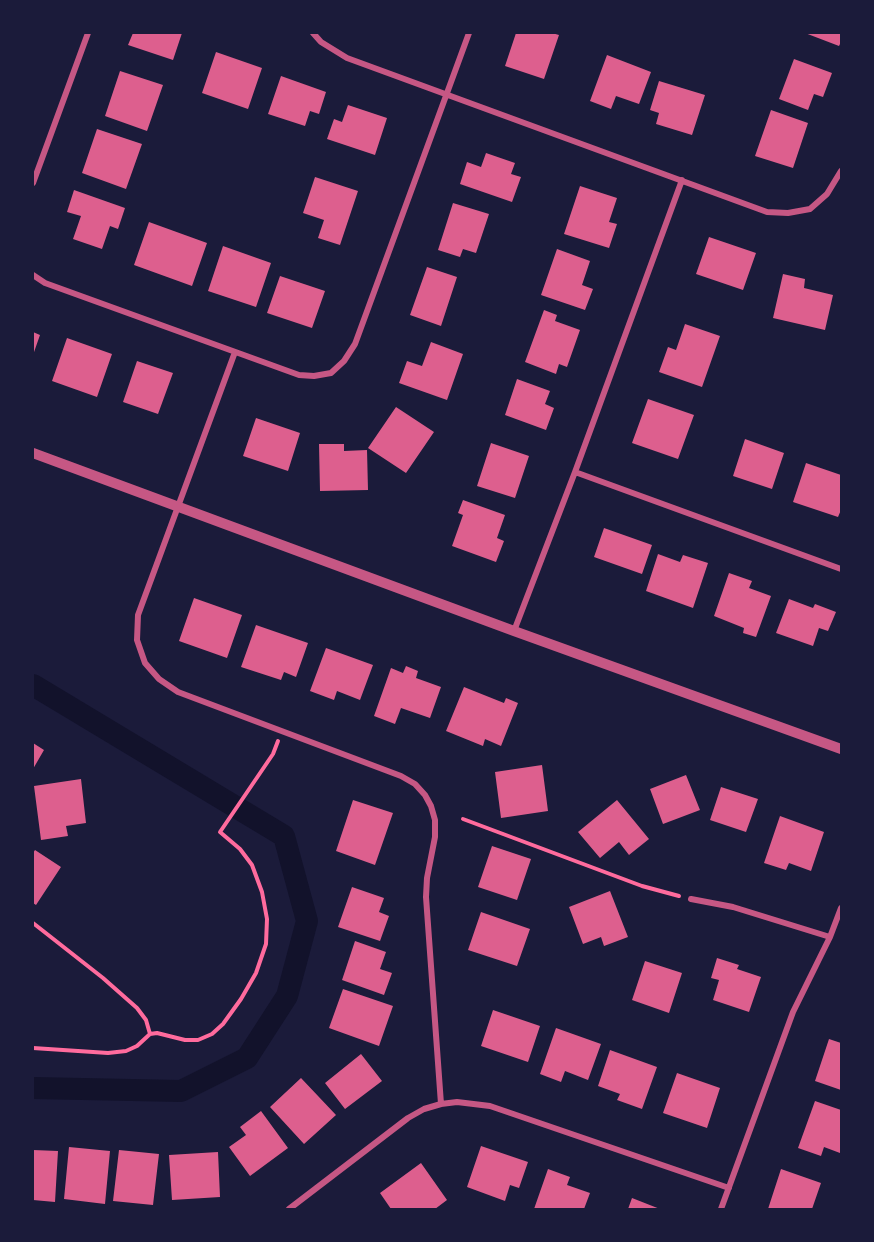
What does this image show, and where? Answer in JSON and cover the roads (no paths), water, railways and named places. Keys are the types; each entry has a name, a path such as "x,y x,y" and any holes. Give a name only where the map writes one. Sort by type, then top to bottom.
{"street":[{"path":"33,183 88,33"},
{"path":"313,33 321,42 347,58 767,212 788,213 810,209 827,194 841,171"},
{"path":"33,275 45,283 299,375 314,376 331,373 344,361 355,344 469,33"},
{"path":"514,631 682,180"},
{"path":"235,352 138,615 137,640 145,663 159,679 178,692 401,776 415,784 425,795 435,820 435,837 428,868 426,897 441,1104"},
{"path":"33,453 514,631 841,748"},
{"path":"575,472 841,569"},
{"path":"691,899 733,907 830,937"},
{"path":"721,1209 793,1012 830,937 841,908"},
{"path":"289,1209 408,1118 424,1109 457,1102 490,1106 729,1188"}],"waterway":[{"path":"33,685 284,836 307,921 287,996 247,1058 181,1091 33,1088"}]}
